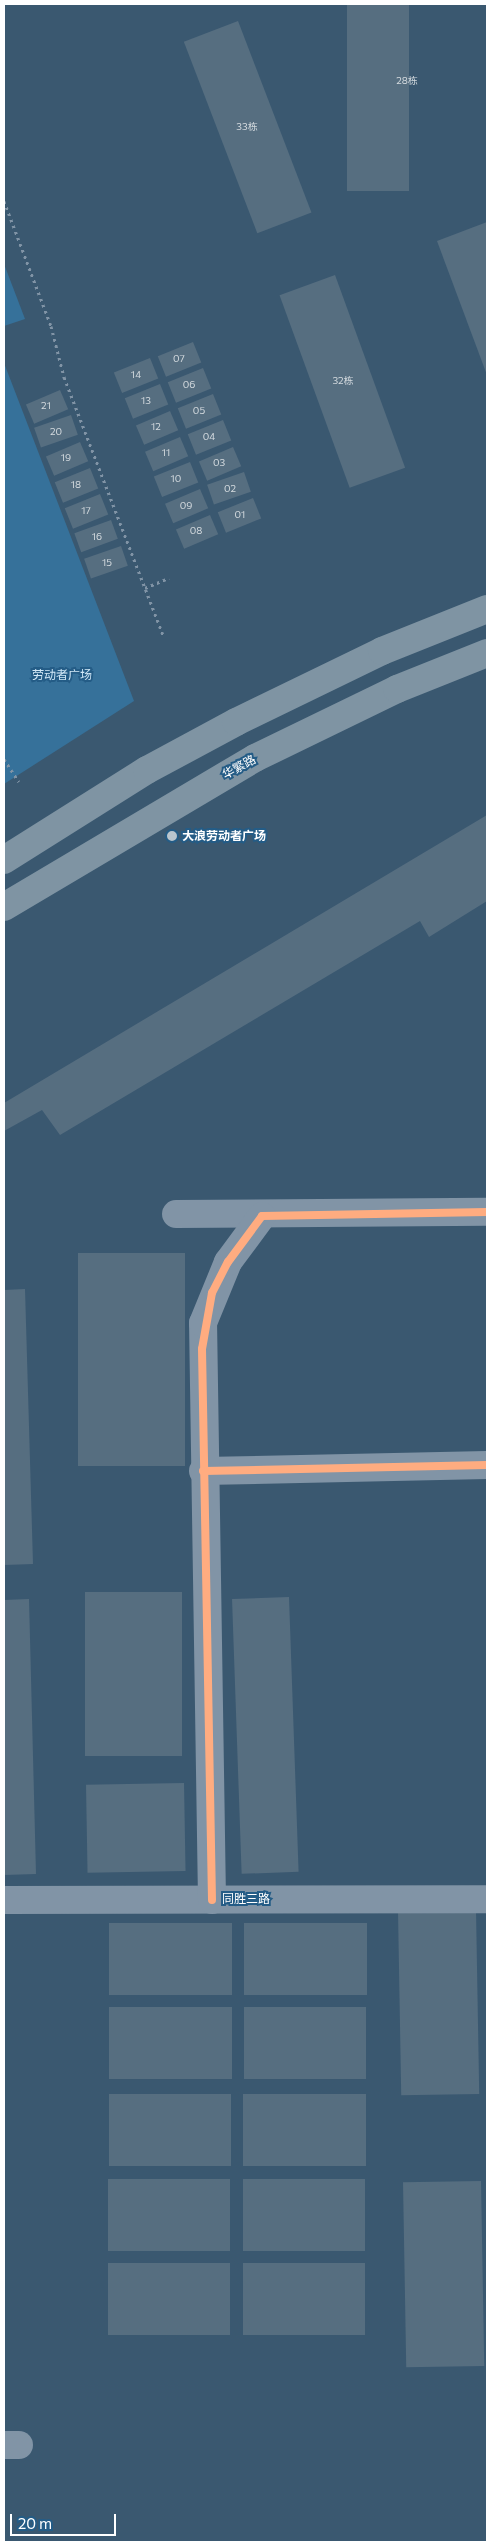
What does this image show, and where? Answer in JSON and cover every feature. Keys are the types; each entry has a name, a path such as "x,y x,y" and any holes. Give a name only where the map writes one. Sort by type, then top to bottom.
{"main road":[{"path":"4,860 147,770 236,722 382,651 487,609"},
{"name":"华繁路","path":"4,907 255,758 398,689 487,653"}],"street":[{"path":"176,1214 262,1216 487,1212"},
{"path":"212,1900 203,1471 203,1323 228,1262 262,1216"},
{"path":"203,1471 487,1465"},
{"name":"同胜三路","path":"4,1900 487,1899"}],"path":[{"path":"4,201 51,326 64,377 164,637"},
{"path":"145,588 169,578"},
{"path":"4,759 19,782"}],"green space":[{"path":"4,264 25,319 4,326"},
{"name":"劳动者广场","path":"4,363 134,701 4,784"}],"building":[{"path":"347,4 409,4 409,191 347,191"},
{"path":"238,21 311,212 257,233 184,42"},
{"path":"487,222 487,375 437,241"},
{"path":"335,275 405,468 350,488 280,295"},
{"path":"193,342 201,362 166,377 158,356"},
{"path":"150,358 158,378 122,393 114,373"},
{"path":"203,368 211,388 176,403 168,382"},
{"path":"160,384 168,404 133,419 125,398"},
{"path":"60,390 68,409 34,424 26,404"},
{"path":"213,394 221,414 186,429 178,408"},
{"path":"170,411 178,430 144,445 136,425"},
{"path":"71,415 78,435 41,448 34,428"},
{"path":"223,420 231,440 196,455 188,434"},
{"path":"180,437 188,456 153,471 145,452"},
{"path":"80,442 88,461 54,476 46,456"},
{"path":"233,447 241,466 207,481 199,461"},
{"path":"190,462 198,482 162,497 154,477"},
{"path":"90,468 98,488 63,503 55,482"},
{"path":"244,472 251,492 214,505 207,485"},
{"path":"200,489 208,508 173,523 165,504"},
{"path":"100,494 108,514 73,529 65,508"},
{"path":"253,498 261,518 226,533 218,512"},
{"path":"210,515 218,534 184,549 176,529"},
{"path":"111,520 118,539 81,552 74,533"},
{"path":"121,546 128,566 91,579 84,559"},
{"path":"487,815 487,901 429,937 420,921 60,1135 42,1110 4,1131 4,1103"},
{"path":"78,1253 185,1253 185,1466 78,1466"},
{"path":"25,1289 33,1564 4,1565 4,1290"},
{"path":"85,1592 182,1592 182,1756 85,1756"},
{"path":"289,1597 299,1872 242,1874 232,1599"},
{"path":"29,1599 36,1874 4,1875 4,1600"},
{"path":"184,1783 186,1871 88,1873 86,1785"},
{"path":"476,1910 479,2094 401,2095 398,1911"},
{"path":"109,1923 232,1923 232,1995 109,1995"},
{"path":"244,1923 367,1923 367,1995 244,1995"},
{"path":"109,2007 232,2007 232,2079 109,2079"},
{"path":"244,2007 366,2007 366,2079 244,2079"},
{"path":"109,2094 231,2094 231,2166 109,2166"},
{"path":"243,2094 366,2094 366,2166 243,2166"},
{"path":"108,2179 230,2179 230,2251 108,2251"},
{"path":"243,2179 365,2179 365,2251 243,2251"},
{"path":"481,2181 484,2366 406,2367 403,2182"},
{"path":"108,2263 230,2263 230,2335 108,2335"},
{"path":"243,2263 365,2263 365,2335 243,2335"}],"cycle path":[{"path":"212,1900 202,1349 212,1293 228,1262 262,1216 487,1212"},
{"path":"203,1471 487,1465"}],"place":[{"name":"大浪劳动者广场","path":"172,836"}]}
